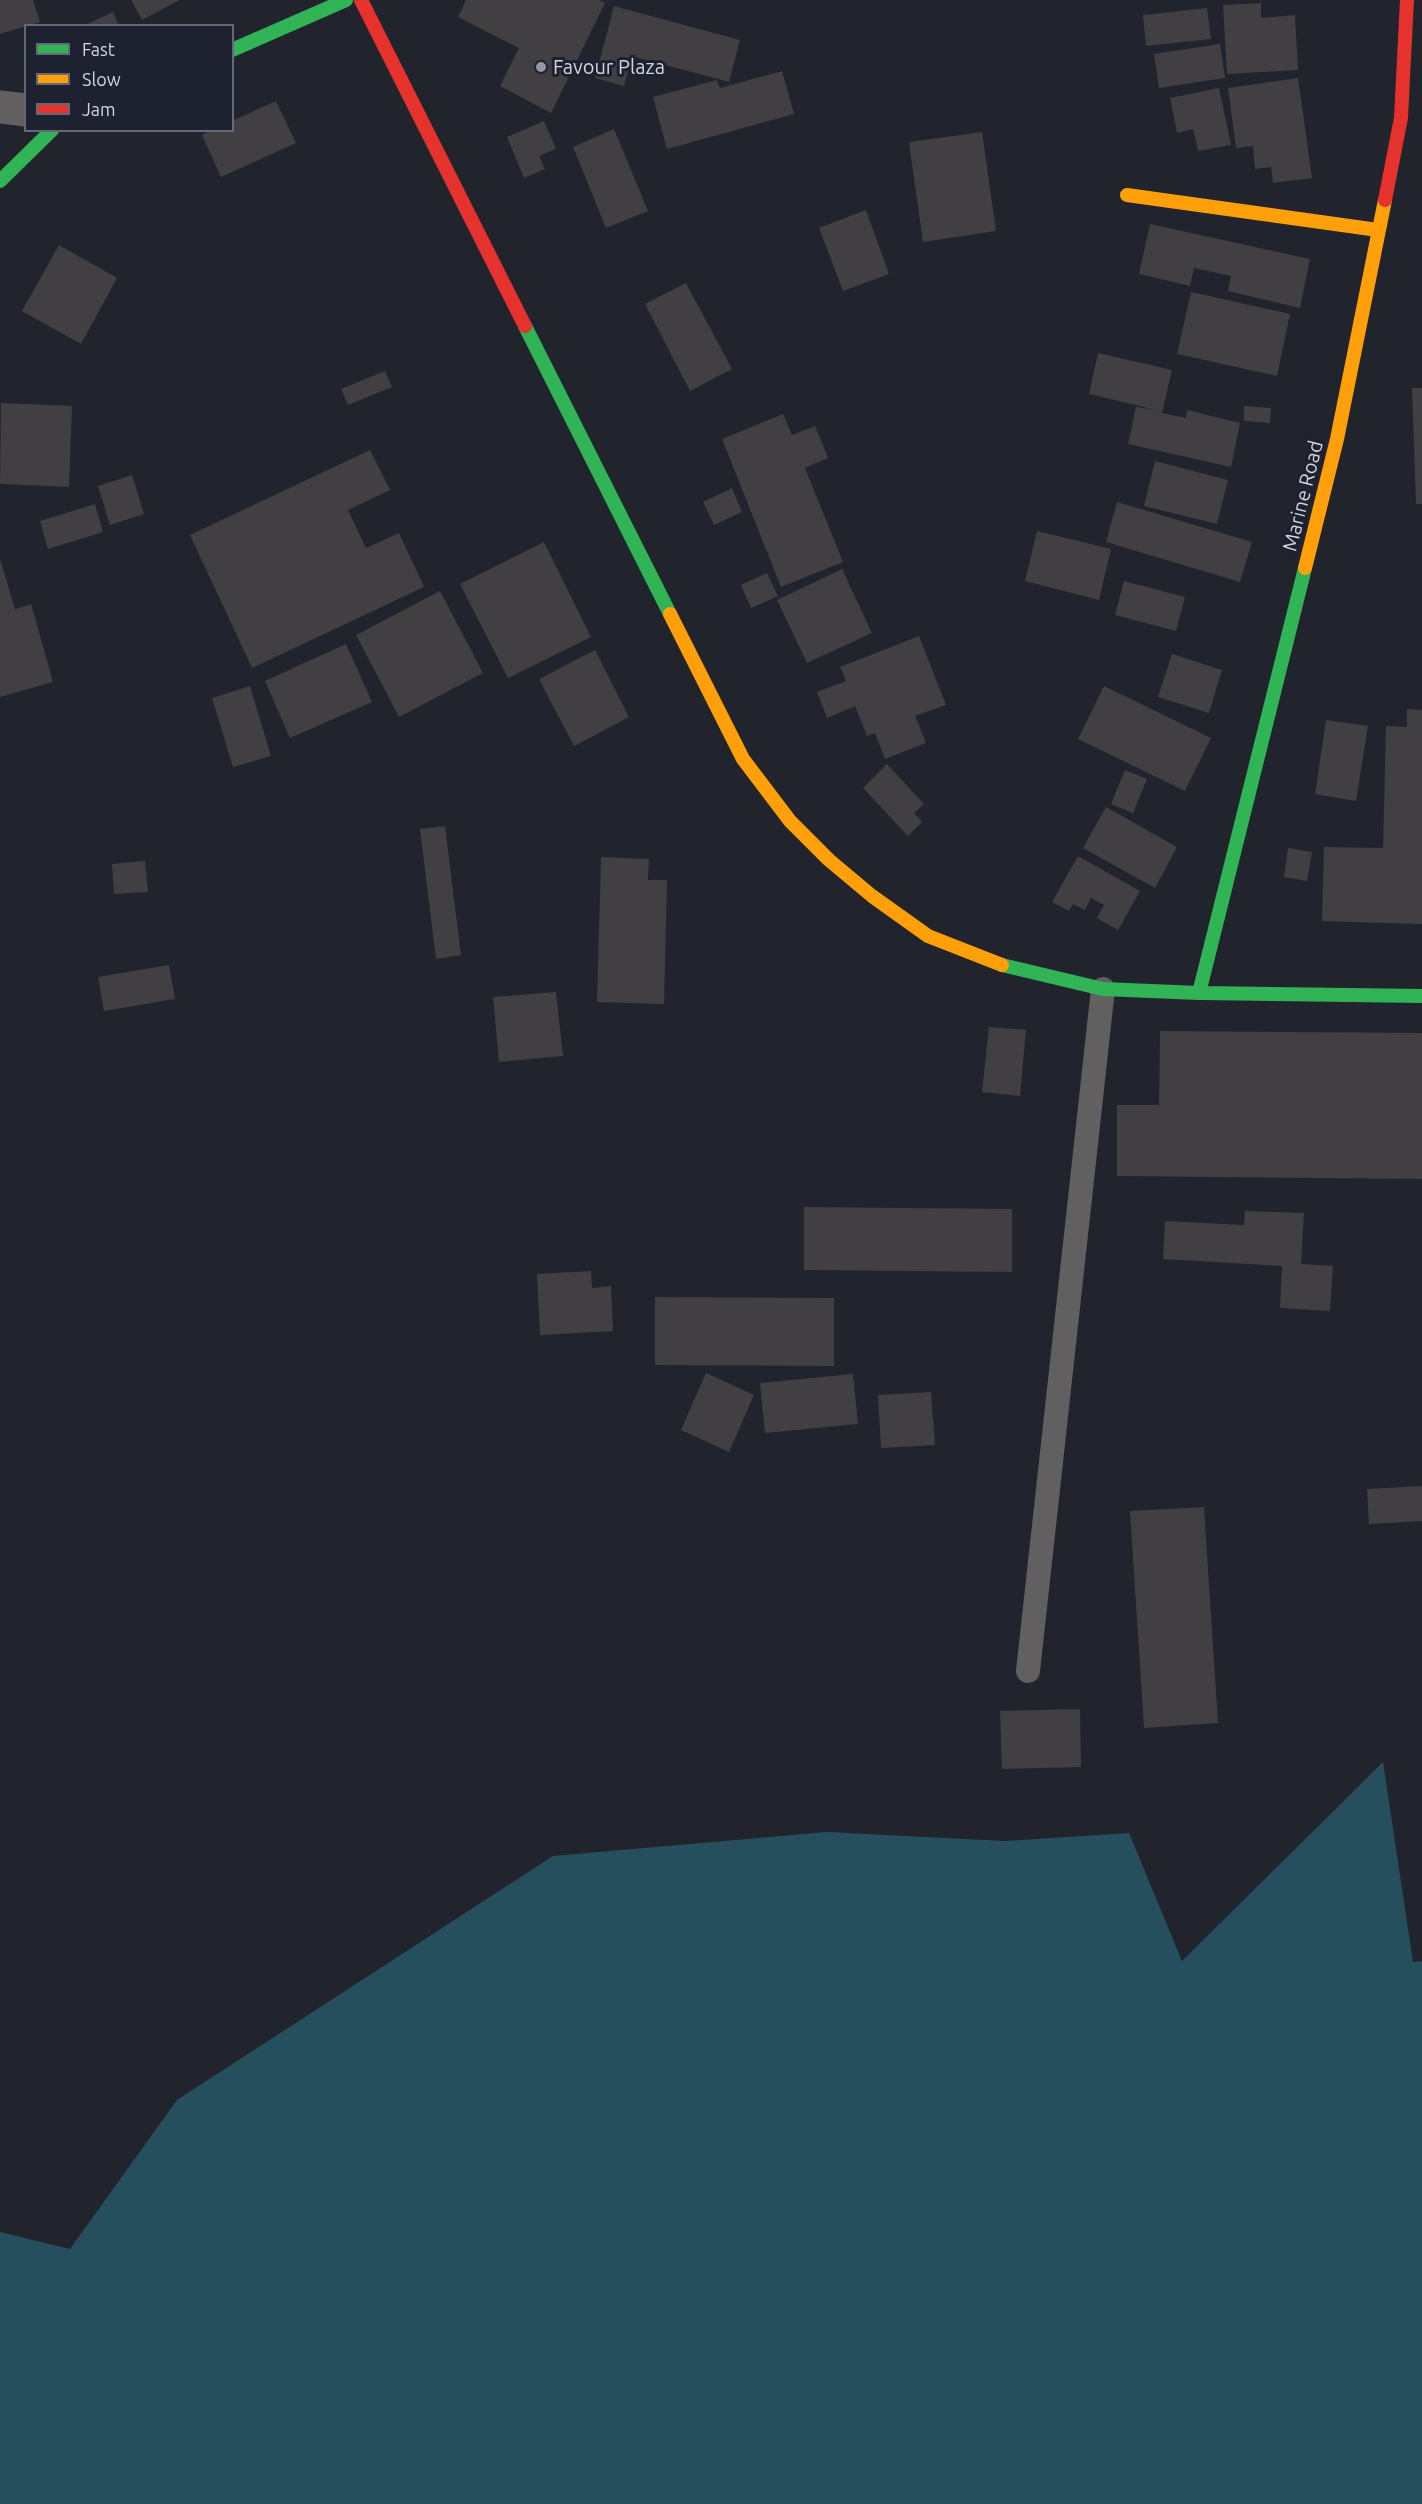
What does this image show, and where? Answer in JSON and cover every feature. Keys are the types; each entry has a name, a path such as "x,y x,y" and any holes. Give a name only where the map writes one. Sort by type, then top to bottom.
{"street":[{"path":"234,49 346,0"},
{"path":"361,0 743,759 790,821 829,860 872,896 928,936 999,964 1103,989 1199,993 1422,996"},
{"name":"Marine Road","path":"1199,993 1337,439 1401,118 1407,0"},
{"path":"0,107 24,110"},
{"path":"0,180 50,132"},
{"path":"1127,195 1378,230"}],"lane":[{"path":"1028,1671 1103,989"}],"water":[{"path":"1383,1762 1413,1962 1422,1961 1422,2504 0,2504 0,2232 70,2249 177,2100 553,1856 827,1832 1005,1841 1129,1833 1182,1961"}],"building":[{"path":"0,0 33,0 40,22 24,24 24,27 0,34"},
{"path":"131,0 180,0 142,20"},
{"name":"Favour Plaza","path":"466,0 599,0 605,3 551,113 500,86 519,48 458,17"},
{"path":"1261,3 1261,18 1295,15 1298,70 1227,74 1223,5"},
{"path":"614,6 740,40 729,82 632,56 624,86 595,78"},
{"path":"1207,8 1211,39 1146,46 1143,15"},
{"path":"113,12 118,24 87,24"},
{"path":"1220,44 1225,78 1159,88 1154,54"},
{"path":"782,71 794,114 667,149 653,97 717,80 720,88"},
{"path":"1298,78 1312,178 1273,183 1271,167 1255,169 1253,146 1236,148 1228,88"},
{"path":"1219,88 1231,145 1198,151 1193,129 1177,133 1170,98"},
{"path":"276,101 296,143 221,177 202,135 207,132 234,132 234,120"},
{"path":"544,121 556,149 539,156 545,169 524,178 507,137"},
{"path":"614,129 648,211 606,228 573,147"},
{"path":"982,132 996,231 923,242 909,142"},
{"path":"866,210 889,274 843,291 819,228"},
{"path":"1150,224 1310,259 1300,308 1228,291 1231,276 1194,268 1190,286 1139,274"},
{"path":"59,245 117,278 81,344 22,311"},
{"path":"686,283 732,369 690,391 645,304"},
{"path":"1191,292 1290,314 1277,376 1177,354"},
{"path":"1098,353 1172,370 1162,413 1186,418 1187,410 1240,423 1231,467 1128,444 1136,407 1156,410 1089,394"},
{"path":"385,371 392,387 348,405 341,389"},
{"path":"1412,388 1422,388 1422,504 1416,504"},
{"path":"1,403 72,406 69,487 0,484"},
{"path":"1244,406 1271,408 1270,423 1244,421"},
{"path":"783,414 792,435 815,426 828,458 805,468 843,562 781,587 722,439"},
{"path":"370,450 390,490 348,510 366,548 399,533 424,587 252,668 190,535"},
{"path":"1155,461 1228,480 1217,524 1144,506"},
{"path":"132,475 144,514 110,525 98,486"},
{"path":"732,488 742,512 714,525 703,502"},
{"path":"1117,502 1252,542 1240,582 1106,542"},
{"path":"95,504 103,532 48,549 40,521"},
{"path":"1037,531 1111,549 1099,600 1025,581"},
{"path":"544,542 591,637 508,678 460,584"},
{"path":"0,559 15,609 31,604 53,682 0,697"},
{"path":"842,569 872,633 807,663 777,600"},
{"path":"767,573 778,596 751,608 741,585"},
{"path":"1124,581 1185,597 1176,631 1115,615"},
{"path":"440,591 483,673 399,717 356,635"},
{"path":"919,636 946,705 915,716 926,743 885,759 875,733 867,736 855,706 827,718 817,692 846,681 840,667"},
{"path":"346,644 372,702 290,738 265,681"},
{"path":"595,650 629,717 574,746 539,679"},
{"path":"1172,654 1222,670 1209,713 1158,697"},
{"path":"250,686 271,756 233,767 212,698"},
{"path":"1104,686 1211,738 1185,791 1078,739"},
{"path":"1407,709 1422,710 1422,924 1322,921 1324,847 1383,848 1386,726 1407,727"},
{"path":"1326,720 1368,726 1356,801 1315,794"},
{"path":"887,764 924,804 914,813 922,822 908,836 863,788"},
{"path":"1125,770 1147,779 1133,813 1111,804"},
{"path":"1106,807 1177,847 1155,888 1083,848"},
{"path":"445,826 461,955 436,959 420,829"},
{"path":"1288,848 1312,852 1307,881 1284,877"},
{"path":"1078,856 1140,891 1118,930 1097,918 1104,905 1091,898 1085,910 1073,904 1069,911 1052,902"},
{"path":"601,857 649,859 648,880 667,880 664,1004 597,1002"},
{"path":"145,861 148,892 114,894 112,864"},
{"path":"169,965 175,999 104,1011 98,977"},
{"path":"556,992 563,1056 499,1062 493,997"},
{"path":"989,1027 1026,1030 1020,1096 982,1092"},
{"path":"1160,1031 1422,1033 1422,1179 1117,1176 1117,1105 1159,1105"},
{"path":"804,1207 1012,1209 1012,1272 804,1270"},
{"path":"1245,1211 1304,1213 1301,1264 1333,1266 1330,1311 1280,1308 1282,1266 1163,1259 1165,1221 1244,1225"},
{"path":"591,1271 592,1288 611,1286 613,1331 540,1335 537,1274"},
{"path":"655,1297 834,1298 834,1366 655,1365"},
{"path":"706,1373 754,1395 729,1452 681,1430"},
{"path":"853,1374 858,1424 765,1433 760,1383"},
{"path":"931,1392 935,1445 881,1448 878,1395"},
{"path":"1422,1486 1422,1521 1369,1524 1367,1489"},
{"path":"1204,1507 1218,1723 1144,1728 1130,1511"},
{"path":"1080,1709 1081,1767 1002,1769 1000,1711"}],"traffic: fast":[{"path":"234,49 346,0"},
{"path":"0,181 50,132"},
{"path":"525,326 670,614"},
{"path":"1199,993 1305,568"},
{"path":"1002,965 1103,989 1199,993 1422,996"}],"traffic: slow":[{"path":"1127,195 1378,230"},
{"path":"1305,568 1337,439 1385,200"},
{"path":"670,614 743,759 790,821 829,860 872,896 928,936 1002,965"}],"traffic: jam":[{"path":"361,0 525,326"},
{"path":"1385,200 1401,118 1407,0"}],"place":[{"name":"Favour Plaza","path":"541,67"}]}
